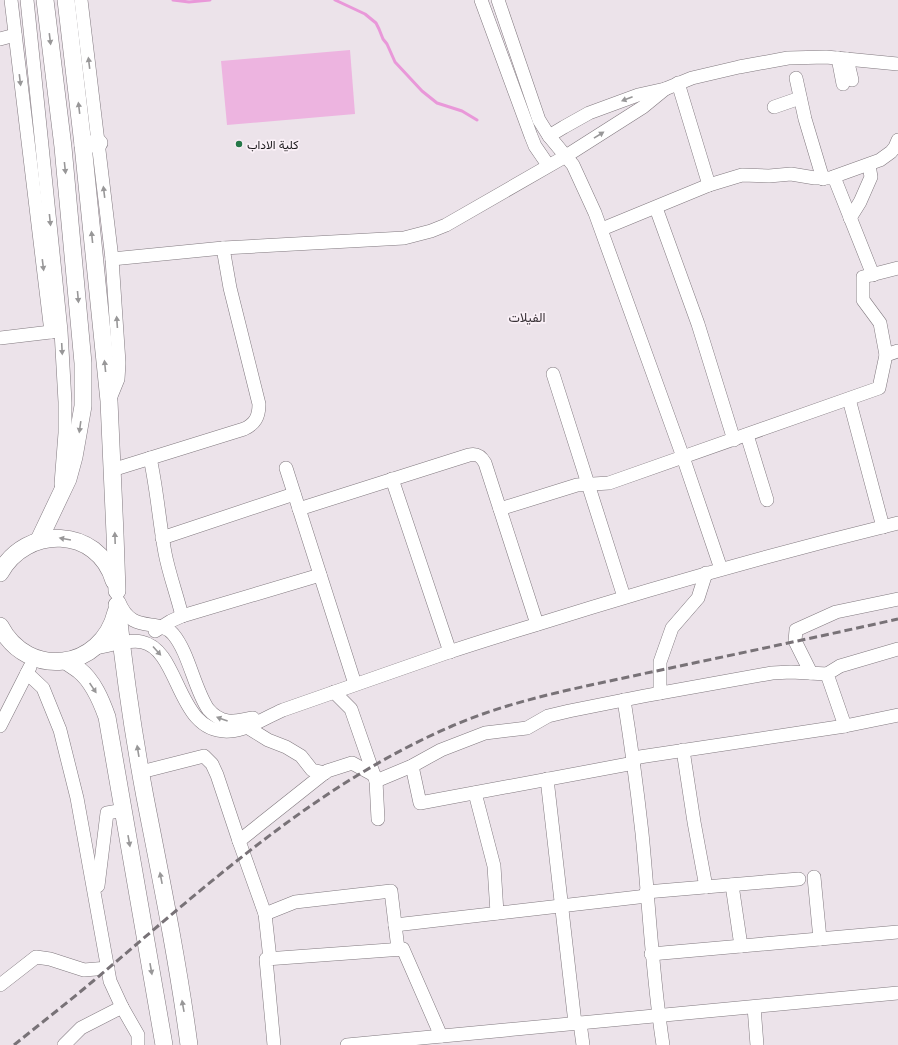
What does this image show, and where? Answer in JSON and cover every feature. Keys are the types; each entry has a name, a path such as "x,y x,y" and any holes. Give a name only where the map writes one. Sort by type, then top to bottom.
{"main road":[{"path":"39,540 68,479 83,406 83,363 63,147 45,0"},
{"path":"66,0 91,144 109,401 117,598 121,643 141,772 164,894 189,1045"},
{"path":"0,626 8,640 7,642 27,655 50,662 66,661 81,657 100,643 110,630 115,618 117,598 114,578 108,567 99,556 78,542 52,538 39,540 19,550 1,570"},
{"path":"66,661 80,670 93,687 104,706 107,717 164,1045"}],"street":[{"path":"11,0 65,402 65,433 60,496"},
{"path":"27,0 56,331"},
{"path":"81,0 91,144 112,259 119,363 118,379 109,401"},
{"path":"480,0 535,146 548,165"},
{"path":"498,0 539,120 549,136 573,165 602,229 721,569"},
{"path":"0,40 15,35"},
{"path":"549,136 589,113 638,95 665,89 692,78 788,58 843,58 898,64"},
{"path":"843,58 847,82"},
{"path":"796,78 800,98 828,178 850,218 872,275"},
{"path":"678,83 709,185"},
{"path":"112,259 223,248 404,238 417,235 446,225 566,156 643,107 665,89"},
{"path":"774,107 800,98"},
{"path":"602,229 709,185 742,175 769,176 791,174 828,178 869,165 886,156 895,147 898,140"},
{"path":"850,218 860,202 871,177 869,165"},
{"path":"656,208 698,324 734,440"},
{"path":"112,470 244,429 258,417 259,404 232,295 223,248"},
{"path":"500,509 577,486 609,482 734,440 879,388 892,353 880,323 863,300 863,277 898,268"},
{"path":"0,338 56,331"},
{"path":"553,374 624,597"},
{"path":"849,399 883,527"},
{"path":"747,435 767,500"},
{"path":"299,509 474,454 482,458 485,463 536,624"},
{"path":"150,458 156,482 157,507 165,554 182,616"},
{"path":"286,468 355,684"},
{"path":"392,479 450,652"},
{"path":"162,538 294,494"},
{"path":"94,648 141,641 154,646 159,652 197,719 202,724 209,727 223,731 230,731 247,727 274,714 355,684 536,624 706,573 898,523"},
{"path":"660,693 660,662 672,628 698,598 706,573"},
{"path":"141,641 160,627 182,616 320,575"},
{"path":"117,598 123,612 127,616 139,623 169,630 174,636 185,656 206,705 215,716 228,721 274,714"},
{"path":"811,673 795,641 796,630 836,612 898,599"},
{"path":"375,778 412,766 441,750 485,733 527,728 548,716 660,693 772,673 792,672 827,674 840,666 898,649"},
{"path":"0,726 34,658"},
{"path":"27,673 43,688 60,730 77,798 110,981 122,1007 138,1035 138,1045"},
{"path":"827,674 845,726"},
{"path":"334,692 351,709 375,778 378,818"},
{"path":"624,700 642,834 651,954 662,1045"},
{"path":"412,766 420,803 547,779 683,750 845,726 898,715"},
{"path":"247,727 268,740 286,746 301,756 312,770 325,773"},
{"path":"683,750 706,887"},
{"path":"141,772 204,756 212,764 265,914 270,959"},
{"path":"239,841 325,773 352,763 375,778"},
{"path":"547,779 562,906 578,1023 583,1045"},
{"path":"475,792 494,866 497,913"},
{"path":"96,900 107,813 124,810"},
{"path":"814,878 820,939"},
{"path":"395,925 562,906 706,887 799,879"},
{"path":"732,885 741,946"},
{"path":"265,914 295,902 391,891 398,949"},
{"path":"651,954 898,932"},
{"path":"274,1045 266,959 398,949 403,949 441,1036"},
{"path":"0,985 36,957 50,959 84,970 108,968"},
{"path":"347,1045 898,993"},
{"path":"64,1045 81,1028 122,1007"},
{"path":"754,1007 757,1045"}],"shaded area":[{"path":"350,50 355,114 227,125 221,61"}],"waterway":[{"path":"173,0 189,2 210,0"},
{"path":"335,0 365,14 376,23 395,62 422,91 437,103 462,111 477,120"}],"railway":[{"path":"14,1045 83,990 177,910 263,840 354,778 402,750 452,726 522,702 594,684 898,619"}],"place":[{"name":"كلية الاداب","path":"239,144"}],"district":[{"name":"الفيلات","path":"527,317"}]}
